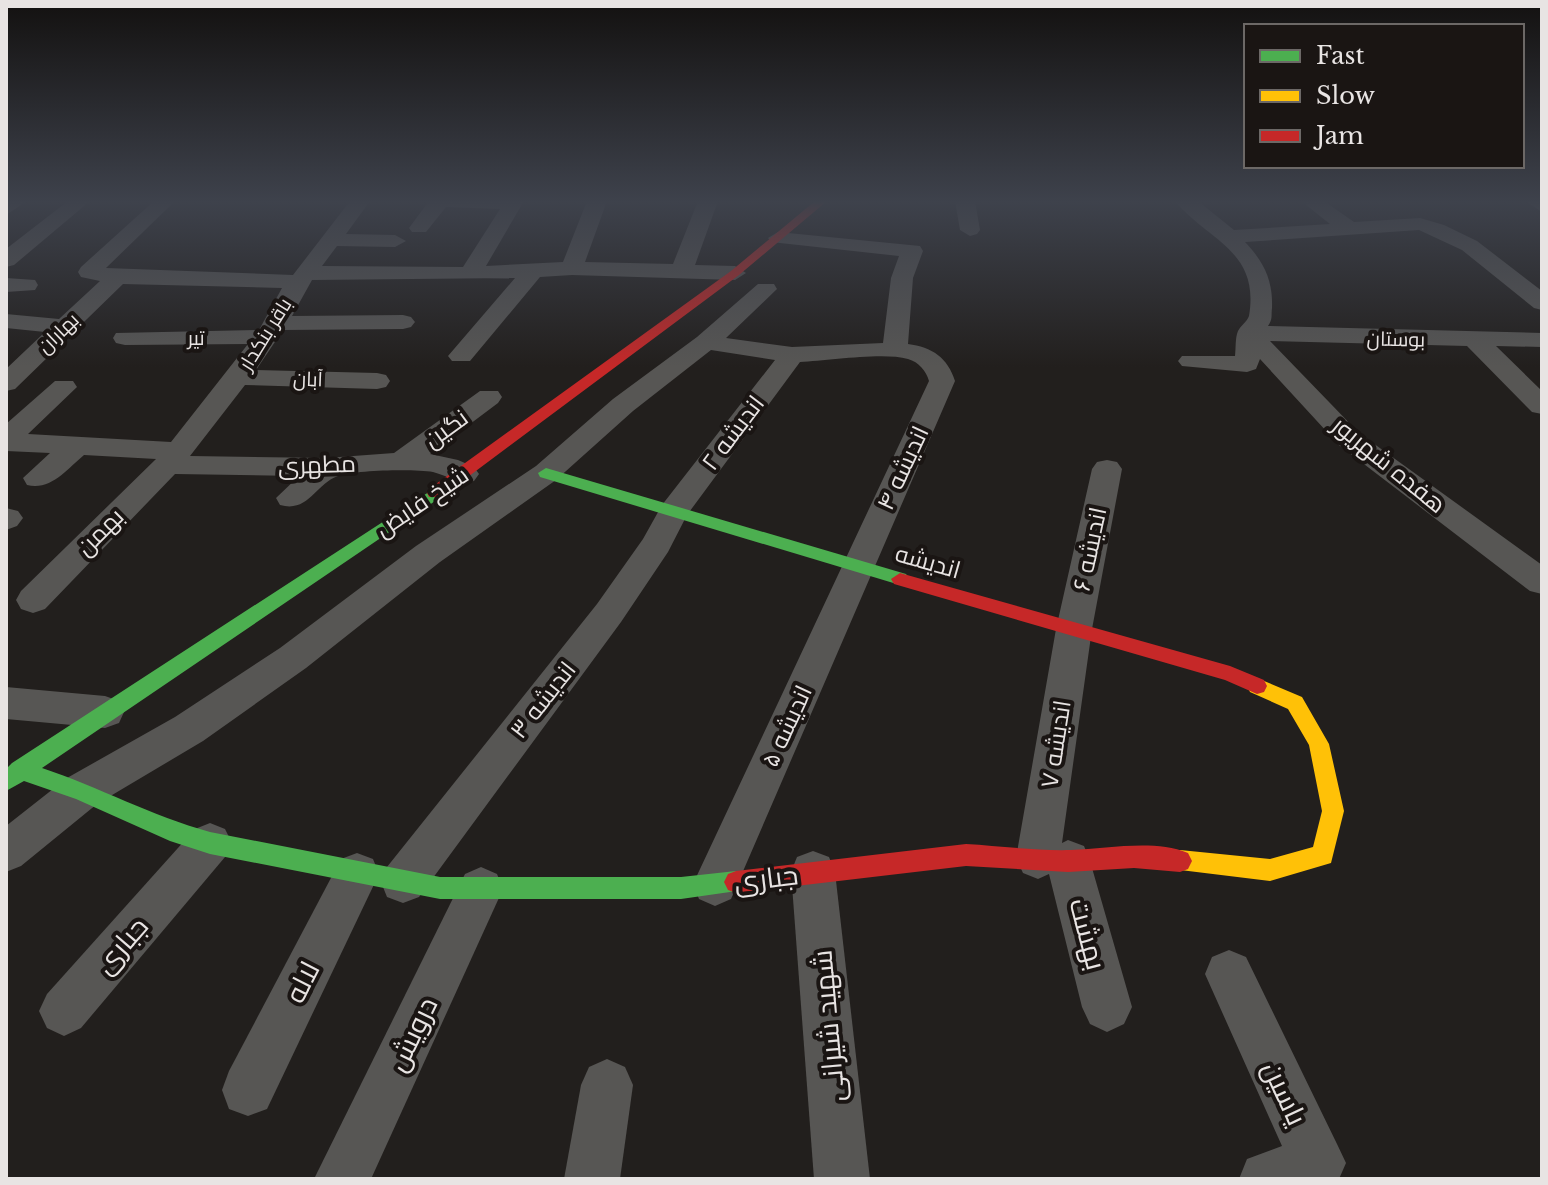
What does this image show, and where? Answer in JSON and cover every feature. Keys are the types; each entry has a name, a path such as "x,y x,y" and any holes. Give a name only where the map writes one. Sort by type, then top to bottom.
{"street":[{"path":"106,256 89,272 117,277 303,278 532,272 572,268 735,273"},
{"name":"باقر بنکدار","path":"172,458 238,377 320,256"},
{"path":"470,274 481,256"},
{"path":"572,268 576,256"},
{"path":"681,272 687,256"},
{"name":"شیخ فایض","path":"13,775 464,474 756,256"},
{"path":"706,342 792,355 895,350 902,278 910,256"},
{"path":"1191,361 1247,364 1249,333 1261,319 1258,308 1262,289 1257,271 1244,256"},
{"path":"1481,256 1542,303"},
{"path":"461,356 532,272"},
{"name":"بهاران","path":"6,383 117,277"},
{"name":"شیخ فایض","path":"6,852 82,791 189,729 280,667 428,554 546,473 623,405 706,342 766,289"},
{"path":"167,315 275,324 403,322"},
{"path":"6,321 65,327"},
{"name":"تیر","path":"125,338 275,324"},
{"name":"بوستان","path":"1249,333 1542,340"},
{"name":"هفده شهریور","path":"1249,333 1349,439 1542,582"},
{"path":"1475,340 1542,406"},
{"name":"اندیشه ۴","path":"857,567 942,381 938,368 919,353 895,350"},
{"name":"اندیشه ۲","path":"673,512 792,355"},
{"name":"آبان","path":"238,377 377,381"},
{"path":"6,440 64,387"},
{"name":"نگین","path":"403,460 489,397"},
{"name":"مطهری","path":"6,440 172,458 403,460 445,464 464,474"},
{"path":"38,478 77,446"},
{"name":"بهمن","path":"33,600 172,458"},
{"path":"291,498 313,460"},
{"name":"اندیشه ۶","path":"1074,629 1107,469"},
{"name":"اندیشه","path":"546,473 857,567 1230,674 1295,703 1319,744 1333,811 1323,855"},
{"name":"اندیشه ۳","path":"403,882 609,613 657,544 673,512"},
{"name":"اندیشه ۵","path":"715,884 857,567"},
{"name":"اندیشه ۷","path":"1053,860 1074,629"},
{"path":"6,703 105,712"},
{"name":"جباری","path":"13,775 82,791 178,834 210,843 440,888 681,888 966,855 1053,860 1134,857 1270,870 1323,855"},
{"name":"جباری","path":"64,1011 210,843"},
{"name":"بهشت","path":"1053,860 1107,1007"},
{"name":"شهید شیرانی","path":"813,872 842,1179"},
{"name":"لاله","path":"248,1090 357,874"},
{"name":"درویش","path":"342,1179 481,889"},
{"name":"یاسین","path":"1229,974 1318,1163 1267,1179"},
{"path":"592,1179 607,1085"}],"traffic: fast":[{"path":"546,473 900,579"},
{"path":"6,781 435,493"},
{"path":"20,770 82,791 178,834 210,843 440,888 681,888 736,882"}],"traffic: slow":[{"path":"1180,861 1270,870 1323,855 1333,811 1319,744 1295,703 1257,686"}],"traffic: jam":[{"path":"435,493 755,256"},
{"path":"900,579 1230,674 1257,686"},
{"path":"736,882 966,855 1068,861 1134,857 1180,861"}]}
